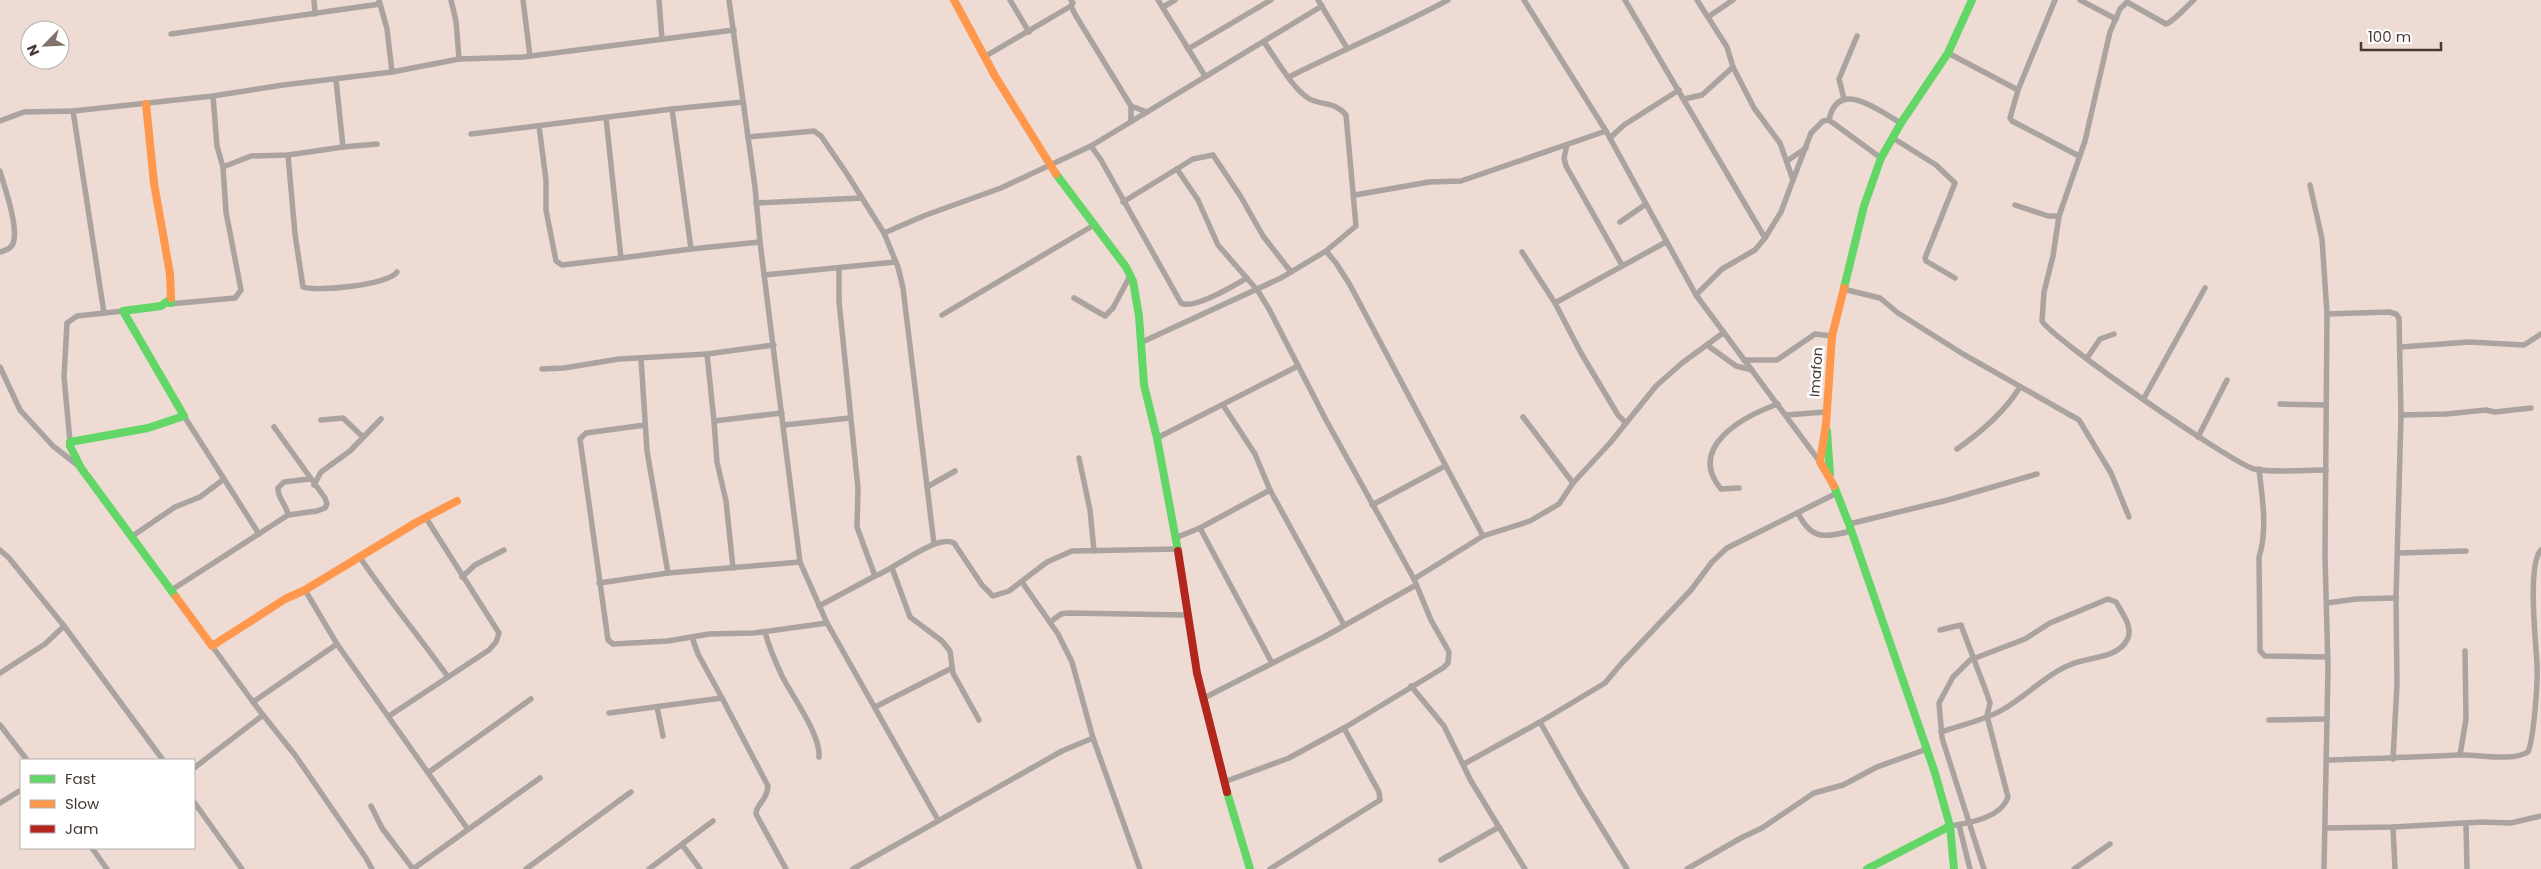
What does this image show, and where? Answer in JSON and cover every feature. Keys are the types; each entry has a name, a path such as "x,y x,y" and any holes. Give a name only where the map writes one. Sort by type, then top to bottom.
{"street":[{"path":"314,0 315,14"},
{"path":"451,0 456,21 459,59"},
{"path":"523,0 530,56"},
{"path":"658,0 662,40"},
{"path":"729,0 748,137 800,562 827,623 938,820"},
{"path":"954,0 984,57 1050,166 1130,276 1139,316 1146,398 1157,438 1178,549 1186,615 1202,698 1224,782 1250,869"},
{"path":"1010,0 1029,32"},
{"path":"1158,0 1205,76"},
{"path":"1163,7 1175,0"},
{"path":"1188,50 1271,0"},
{"path":"1318,0 1347,48"},
{"path":"1289,77 1347,48 1393,29 1448,0"},
{"path":"1524,0 1606,130 1696,295 1830,477 1850,527 1927,749 1950,826 1954,869"},
{"path":"1625,0 1765,238"},
{"path":"1697,0 1727,47 1733,67 1754,108 1780,143 1793,180"},
{"path":"1708,17 1733,0"},
{"name":"Imafon","path":"1826,424 1832,336 1864,206 1881,158 1901,123 1948,53 1972,0"},
{"path":"2055,0 2010,112 2012,121 2079,156"},
{"path":"2080,0 2116,19"},
{"path":"2194,0 2180,11 2174,20 2166,24 2127,2 2116,19 2110,32 2077,169 2059,216 2053,256 2044,292 2042,321 2070,347 2198,437 2242,464 2259,469 2326,470"},
{"path":"171,34 315,14 379,2 387,30 392,72"},
{"path":"984,57 1029,32 1073,2 1131,106 1130,121"},
{"path":"884,233 926,215 1001,188 1091,146 1322,6"},
{"path":"0,121 24,112 73,111 146,104 392,72 459,59 530,56 734,30"},
{"path":"1844,99 1839,79 1857,36"},
{"path":"1140,343 1258,291 1326,252 1356,226 1346,115 1334,104 1320,103 1307,97 1289,77 1264,42"},
{"path":"1948,53 2018,90"},
{"path":"1684,99 1702,95 1733,67"},
{"path":"336,80 343,147"},
{"path":"1610,138 1624,125 1679,90"},
{"path":"213,96 217,146 223,167 226,212 241,290 235,298 164,304 77,316 67,323 64,376 71,450 81,468 170,591 295,755 372,869"},
{"path":"1829,120 1831,109 1836,101 1844,99 1862,101 1901,123"},
{"path":"471,134 743,102"},
{"path":"146,104 154,183 170,274 171,303 168,301 164,304"},
{"path":"1131,106 1147,112"},
{"path":"672,109 691,249"},
{"path":"73,111 104,313"},
{"path":"606,118 621,258"},
{"path":"1696,295 1722,269 1755,250 1765,238 1781,212 1814,128 1823,120 1829,120 1881,158"},
{"path":"539,126 546,180 546,210 556,261 562,265 760,242"},
{"path":"1354,195 1429,182 1461,181 1606,130"},
{"path":"748,137 814,131 821,136 884,233 903,288 934,544"},
{"path":"1893,138 1936,165 1956,183 1925,258 1926,262 1955,278"},
{"path":"223,167 251,156 288,155 377,144"},
{"path":"1567,145 1564,158 1566,166 1622,265"},
{"path":"1091,146 1101,160 1123,202 1184,305 1214,296 1247,278"},
{"path":"1787,161 1806,148"},
{"path":"288,155 295,234 303,287 337,288 374,282 394,276 397,272"},
{"path":"1123,202 1193,159 1213,155 1241,197 1263,236 1291,272"},
{"path":"1177,170 1198,200 1218,245 1258,291 1415,582 1431,620 1450,652 1448,663 1443,668 1344,728 1279,762 1224,782"},
{"path":"0,171 14,227 14,241 10,248 0,252"},
{"path":"2310,185 2322,239 2326,314 2328,656 2324,869"},
{"path":"756,202 862,198"},
{"path":"1620,222 1646,204"},
{"path":"2015,204 2048,216 2059,216"},
{"path":"942,315 1094,225"},
{"path":"1555,303 1666,242"},
{"path":"1326,252 1336,263 1350,285 1483,536"},
{"path":"1522,252 1555,303 1581,353 1618,415 1626,423"},
{"path":"764,275 817,268 839,269 895,262"},
{"path":"839,269 839,301 858,488 857,527 875,576"},
{"path":"1074,298 1105,316 1113,308 1130,276"},
{"path":"2144,398 2205,288"},
{"path":"1843,289 1880,298 1898,313 2020,387 2079,420 2111,472 2129,518"},
{"path":"123,311 184,416 259,534"},
{"path":"2326,314 2396,314 2399,318 2401,415 2396,598 2397,684 2393,759"},
{"path":"1202,698 1344,625 1415,582 1483,536 1546,514 1559,504 1573,483 1665,377 1723,333"},
{"path":"1744,360 1777,360 1815,334 1832,336"},
{"path":"2087,358 2100,339 2114,334"},
{"path":"2401,347 2469,342 2524,345 2541,334"},
{"path":"542,369 641,358 707,354 774,345"},
{"path":"1707,345 1736,366 1752,370"},
{"path":"707,354 717,462 726,501 732,568"},
{"path":"641,358 647,451 668,573"},
{"path":"1157,438 1298,366"},
{"path":"0,368 20,410 53,446 81,468"},
{"path":"2198,437 2227,380"},
{"path":"1957,449 2012,400 2020,387"},
{"path":"1739,488 1721,489 1716,482 1710,460 1712,451 1718,440 1730,429 1763,409 1778,404"},
{"path":"2280,404 2326,405"},
{"path":"1223,405 1255,454 1270,490 1344,625"},
{"path":"2401,415 2446,414 2486,410 2496,412 2531,408"},
{"path":"1786,415 1826,412"},
{"path":"714,421 782,414"},
{"path":"70,442 148,428 184,416"},
{"path":"1523,417 1573,483"},
{"path":"321,420 343,418 363,437"},
{"path":"784,425 850,418"},
{"path":"314,485 322,472 381,419"},
{"path":"1820,462 1826,424"},
{"path":"1826,424 1830,477"},
{"path":"645,425 586,433 580,440 606,635 610,643 647,643 709,634 764,632 827,623"},
{"path":"170,591 288,515 325,508 327,504 325,498 309,479 274,427"},
{"path":"1079,458 1090,510 1094,551"},
{"path":"1372,505 1446,466"},
{"path":"2259,469 2263,516 2263,542 2259,557 2260,651 2265,656 2328,656"},
{"path":"927,487 955,471"},
{"path":"1798,513 1810,532 1831,536 1850,527 2037,474"},
{"path":"131,537 175,507 200,496 224,479"},
{"path":"288,515 285,504 278,494 278,488 284,482 309,479"},
{"path":"1175,538 1200,528 1270,490"},
{"path":"1464,764 1540,722 1611,678 1659,622 1691,590 1712,562 1728,548 1837,493"},
{"path":"212,646 285,599 306,590 359,556 457,501"},
{"path":"390,716 489,650 496,642 499,634 426,518"},
{"path":"1200,528 1272,663"},
{"path":"819,606 934,544 948,541 954,543 982,585 993,596 1009,591 1057,556 1072,551 1178,549"},
{"path":"0,550 9,558 64,626 162,759"},
{"path":"462,577 475,565 504,550"},
{"path":"2327,760 2460,755 2523,755 2530,747 2537,667 2534,580 2537,556 2541,550"},
{"path":"2398,553 2466,551"},
{"path":"359,556 379,587 401,612 448,677"},
{"path":"599,583 668,573 800,562"},
{"path":"892,568 910,617 942,641 952,657 952,668 979,720"},
{"path":"1022,582 1050,622 1072,662 1093,738 1140,869"},
{"path":"306,590 337,644 390,716 467,828"},
{"path":"2327,603 2356,599 2396,598"},
{"path":"1941,732 2003,710 2044,680 2072,664 2112,653 2127,641 2129,628 2116,602 2108,599 2050,623 2025,639 1973,658 1953,677 1944,690 1939,703 1941,732 1984,869"},
{"path":"1050,622 1061,614 1068,613 1186,615"},
{"path":"1867,869 1950,826 1970,823 1988,816 1999,809 2008,797 1987,716 1990,703 1961,625 1940,630"},
{"path":"0,673 45,644 64,626"},
{"path":"764,632 775,661 810,727 819,757"},
{"path":"692,637 698,654 768,786 766,799 757,807 756,814 786,869"},
{"path":"253,702 337,644"},
{"path":"2460,755 2466,719 2465,650"},
{"path":"875,707 952,668"},
{"path":"1411,686 1444,726 1525,869"},
{"path":"609,713 722,698"},
{"path":"429,772 530,699"},
{"path":"657,707 663,736"},
{"path":"195,767 208,754 263,715"},
{"path":"2269,720 2327,719"},
{"path":"1540,722 1579,791 1627,869"},
{"path":"0,725 26,759"},
{"path":"1270,869 1380,800 1378,792 1344,728"},
{"path":"853,869 1062,750 1093,738"},
{"path":"1687,869 1740,838 1762,828 1814,793 1843,785 1877,766 1927,749"},
{"path":"371,806 382,828 413,869 467,828 540,778"},
{"path":"0,803 20,791"},
{"path":"526,869 631,792"},
{"path":"195,803 242,869"},
{"path":"2326,828 2393,827 2482,822 2511,823 2541,816"},
{"path":"649,869 683,846 714,821"},
{"path":"1959,824 1970,869"},
{"path":"2466,824 2467,869"},
{"path":"1442,860 1499,826"},
{"path":"2393,827 2395,869"},
{"path":"2074,869 2110,844"},
{"path":"683,846 700,869"},
{"path":"93,849 107,869"}],"traffic: fast":[{"path":"1844,288 1864,206 1881,158 1901,123 1948,53 1972,0"},
{"path":"1056,174 1126,267 1133,281 1139,316 1144,385 1157,438 1178,551"},
{"path":"171,298 171,303 168,301 161,306 123,311 184,416 148,428 70,442 70,446 81,468 176,597"},
{"path":"1827,431 1830,474"},
{"path":"1834,486 1849,524 1935,773 1950,826 1954,869"},
{"path":"1227,792 1250,869"},
{"path":"1867,869 1950,826"}],"traffic: slow":[{"path":"954,0 995,76 1056,174"},
{"path":"146,104 154,183 170,274 171,298"},
{"path":"1834,486 1820,462 1826,424 1832,336 1844,288"},
{"path":"176,597 212,646 285,599 305,590 417,522 457,501"}],"traffic: jam":[{"path":"1178,551 1197,673 1227,792"}]}
